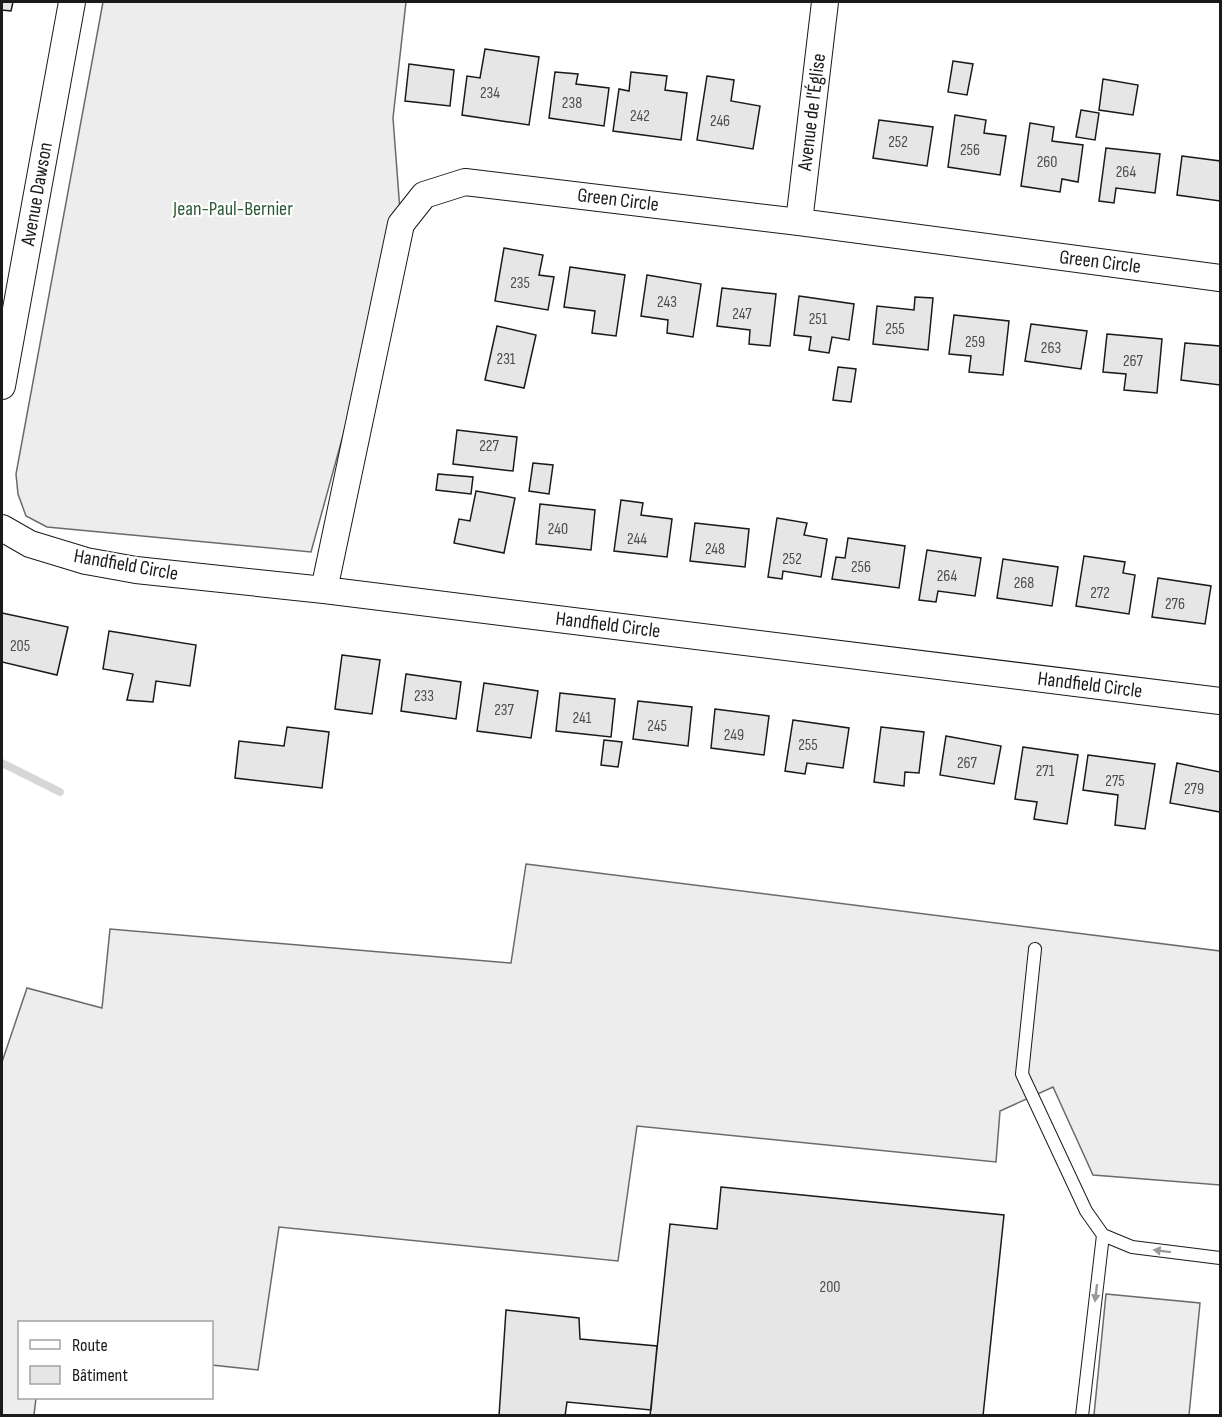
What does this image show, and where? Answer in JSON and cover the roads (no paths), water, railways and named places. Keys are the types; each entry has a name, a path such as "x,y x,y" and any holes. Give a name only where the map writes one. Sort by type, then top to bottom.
{"street":[{"name":"Avenue Dawson","path":"2,387 72,2"},
{"name":"Avenue de l'Église","path":"799,222 825,2"},
{"name":"Green Circle","path":"324,590 401,224 424,195 465,182 799,222 1221,278"},
{"name":"Handfield Circle","path":"2,528 30,544 86,561 136,570 324,590 1221,701"}],"lane":[{"path":"1035,949 1023,1074 1086,1211 1103,1235 1132,1247 1221,1258"},
{"path":"1082,1416 1103,1235"}],"waterway":[{"path":"2,763 60,792"}],"park label":[{"name":"Jean-Paul-Bernier","path":"233,209"}]}
